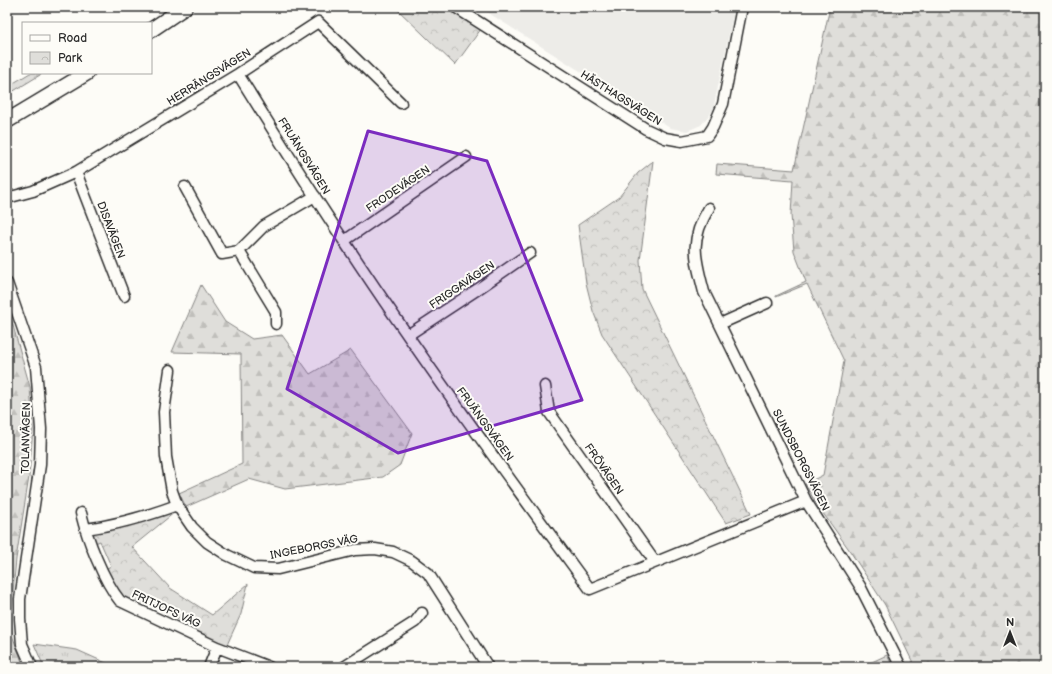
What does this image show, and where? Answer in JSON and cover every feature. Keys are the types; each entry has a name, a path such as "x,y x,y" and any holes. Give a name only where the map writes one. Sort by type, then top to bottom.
{"main road":[{"path":"152,29 185,7"},
{"path":"7,121 85,74"}],"street":[{"name":"HÄSTHAGSVÄGEN","path":"455,7 646,129 665,138 682,141 707,136 713,127 723,104 742,7"},
{"name":"HERRÄNGSVÄGEN","path":"7,198 33,191 76,172 238,74 318,22 401,103"},
{"name":"FRUÄNGSVÄGEN","path":"238,74 344,241 408,335 476,432 590,589 806,501"},
{"name":"FRODEVÄGEN","path":"344,241 466,157"},
{"name":"DISAVÄGEN","path":"76,172 124,296"},
{"path":"185,187 222,254 239,251 264,226 315,196"},
{"name":"SUNDSBORGSVÄGEN","path":"709,208 701,222 695,245 697,265 704,292 806,501 860,586 901,667"},
{"path":"239,251 276,312 276,324"},
{"name":"FRIGGAVÄGEN","path":"408,335 530,253"},
{"name":"TOLANVÄGEN","path":"7,283 36,368 39,392 41,429 40,465 20,599 22,644 32,667"},
{"path":"720,324 767,303"},
{"name":"INGEBORGS VÄG","path":"170,370 164,412 166,457 172,491 177,505 192,527 207,542 227,555 254,568 278,569 355,550 374,549 393,552 412,561 428,573 488,667"},
{"name":"FRÖVÄGEN","path":"545,386 549,412 655,562"},
{"path":"85,529 106,527 133,520 177,505"},
{"name":"FRITJOFS VÄG","path":"81,513 85,529 111,590 120,601 217,647 269,667"},
{"path":"344,667 415,622 422,612"},
{"path":"209,667 217,647"}],"highlighted area":[{"path":"368,131 487,161 582,400 398,453 287,389"}],"shaded area":[{"path":"479,7 735,7 713,110 701,125 687,131 670,128"}],"green space":[{"path":"395,7 445,7 481,29 455,65"},
{"path":"830,7 1045,7 1045,667 915,667 885,605 848,548 815,502 805,484 823,475 844,361 807,284 776,297 806,282 794,251 791,215 793,180 716,174 717,164 794,170"},
{"path":"28,74 40,74 7,95 7,87"},
{"path":"653,161 640,260 642,289 751,514 726,523 602,334 593,311 586,283 578,225 619,197 638,173"},
{"path":"201,285 225,322 252,339 282,335 310,374 351,350 412,433 400,465 383,477 285,489 249,479 186,507 179,493 242,464 241,354 172,352"},
{"path":"7,304 30,387 33,429 29,477 16,559 11,613 12,635 24,667 7,667"},
{"path":"175,512 132,547 170,588 212,615 248,584 241,614 226,647 175,625 178,617 149,602 145,610 123,600 105,569 111,566 100,541 93,544 89,534"},
{"path":"34,644 77,650 115,667 44,667"},
{"path":"887,655 893,667 861,667"}]}
